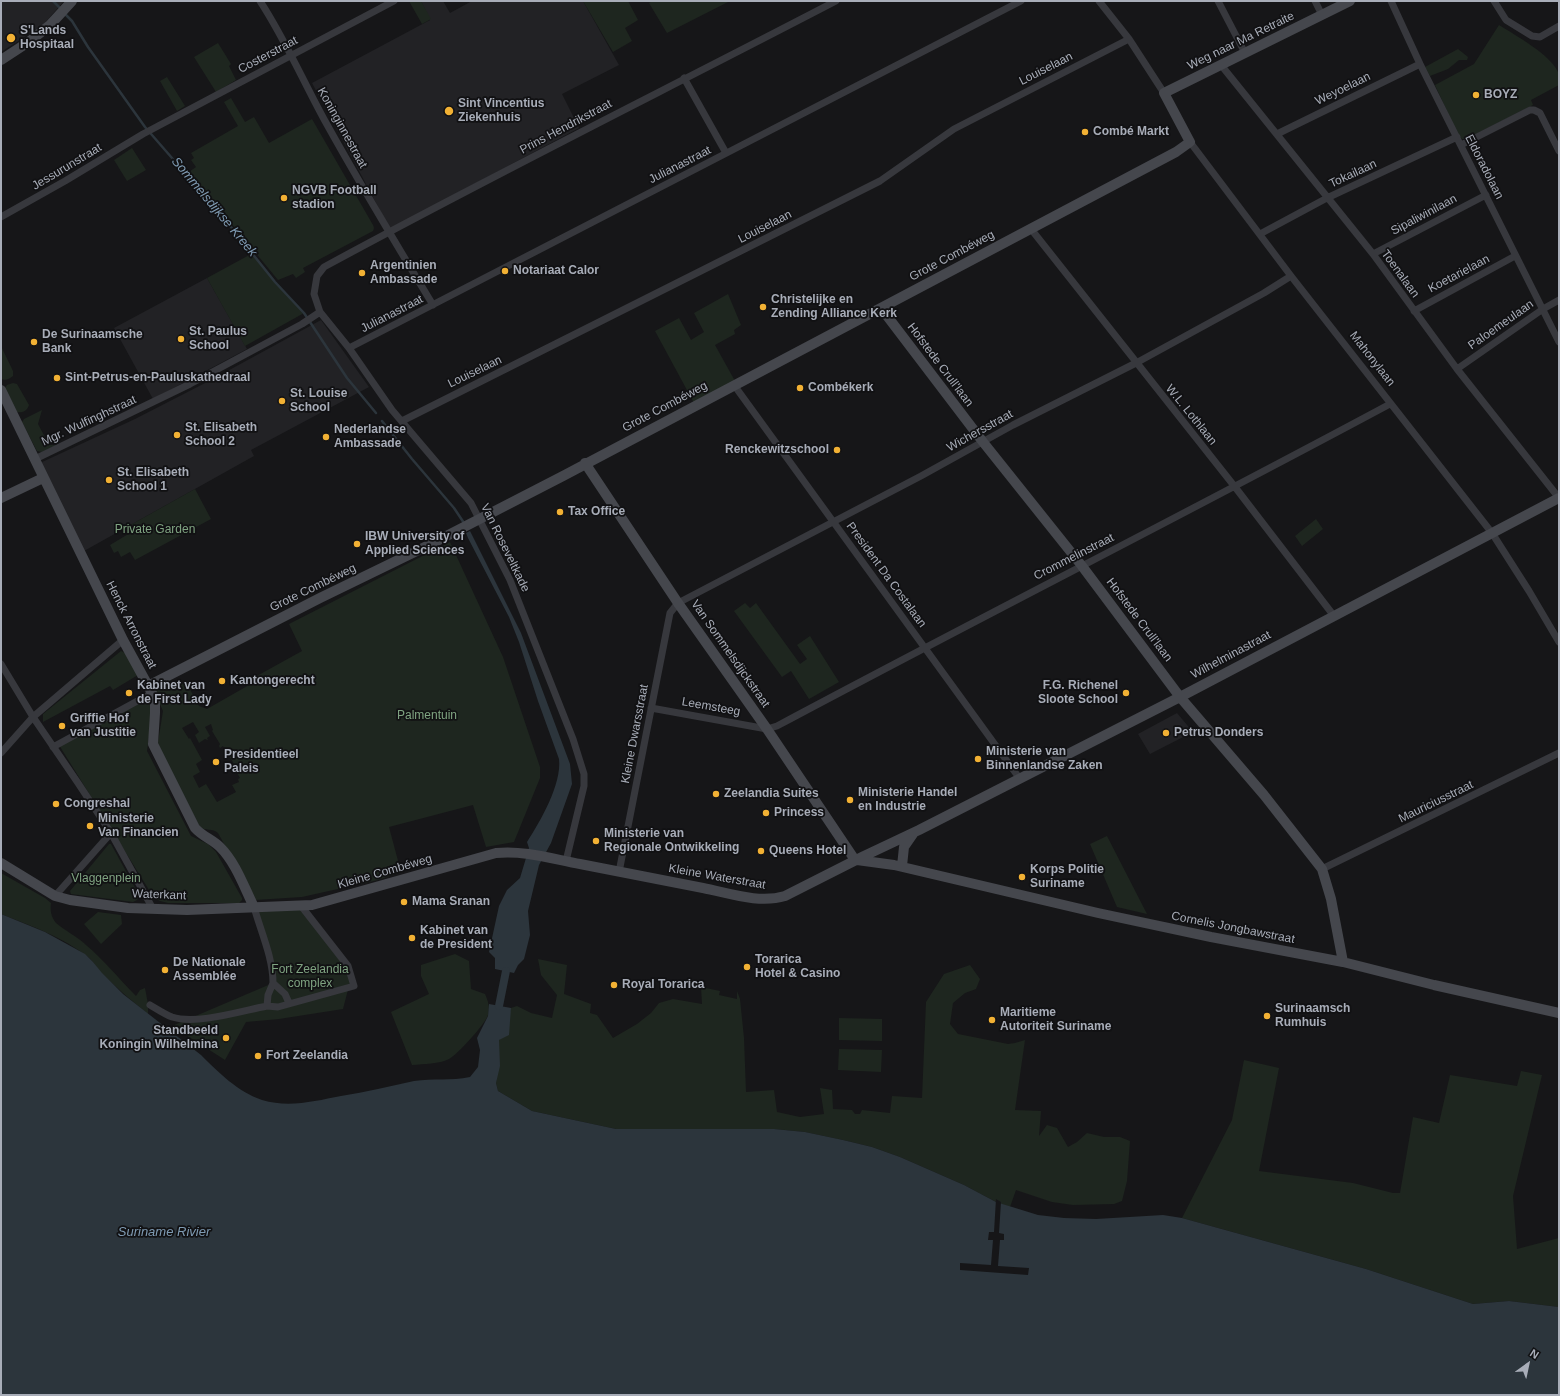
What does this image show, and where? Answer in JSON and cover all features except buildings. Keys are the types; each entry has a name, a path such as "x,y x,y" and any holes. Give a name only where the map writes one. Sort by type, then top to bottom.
{"street":[{"name":"Koninginnestraat","path":"260,1 273,21 374,210 433,305"},
{"name":"Costerstraat","path":"143,134 394,1"},
{"name":"Prins Hendrikstraat","path":"315,283 317,276 324,267 684,78 836,1"},
{"name":"Julianastraat","path":"350,348 1021,1"},
{"path":"1099,1 1129,39 1164,93"},
{"path":"1218,1 1245,53"},
{"path":"1315,1 1322,15"},
{"name":"Weg naar Ma Retraite","path":"1164,93 1350,1"},
{"name":"Eldoradolaan","path":"1391,1 1420,64 1559,342"},
{"path":"1494,1 1506,20 1532,36 1540,37 1559,26"},
{"path":"1,60 30,41 56,19 72,2"},
{"name":"Louiselaan","path":"402,421 880,182 954,129 1129,39"},
{"name":"Weyoelaan","path":"1277,134 1420,64"},
{"name":"Toenalaan","path":"1221,65 1372,254 1458,369 1559,498"},
{"path":"684,78 726,154"},
{"name":"Mahonylaan","path":"1164,93 1190,142 1291,276 1492,533 1559,642"},
{"path":"1460,145 1530,110 1540,113 1559,152"},
{"name":"Jessurunstraat","path":"1,218 143,134"},
{"name":"Tokailaan","path":"1260,234 1327,198 1456,137"},
{"name":"Grote Combéweg","path":"150,689 454,532 881,308 1176,152 1190,142"},
{"name":"Sipaliwinilaan","path":"1372,254 1486,195"},
{"name":"W.L. Lothlaan","path":"1031,229 1334,616"},
{"name":"Koetarielaan","path":"1414,311 1515,256"},
{"name":"Wichersstraat","path":"678,603 1136,363 1264,293 1291,276"},
{"name":"Van Roseveltkade","path":"315,283 314,294 318,313 350,348 402,421 471,503 477,520 510,580 573,739 584,774 584,786 566,861"},
{"name":"Paloemeulaan","path":"1458,369 1542,309 1559,300"},
{"name":"Hofstede Crull'laan","path":"881,308 983,442 1082,566 1180,697 1264,795 1322,869 1333,906 1343,962"},
{"name":"Mgr. Wulfinghstraat","path":"35,459 190,384 302,324 318,313"},
{"name":"President Da Costalaan","path":"734,385 1020,778"},
{"name":"Henck Arronstraat","path":"1,390 123,640 155,700 153,744 195,828 202,836 218,845 226,854 254,907"},
{"name":"Crommelinstraat","path":"767,729 777,726 925,646 1234,487 1390,404"},
{"name":"Van Sommelsdijckstraat","path":"585,463 678,603 767,729 855,860"},
{"path":"1,498 43,478"},
{"name":"Wilhelminastraat","path":"905,836 1180,697 1559,498"},
{"name":"Kleine Dwarsstraat","path":"618,872 670,613 678,603"},
{"path":"1,753 33,717 123,640"},
{"path":"1,664 33,717 111,833 153,909"},
{"path":"53,747 150,689"},
{"name":"Leemsteeg","path":"651,708 767,729"},
{"name":"Mauriciusstraat","path":"1322,869 1559,753"},
{"name":"Wilhelminastraat","path":"898,866 904,847 914,832"},
{"path":"55,896 111,833"},
{"path":"855,860 898,866 899,847 905,836"},
{"name":"Kleine Waterstraat","path":"520,853 738,895 774,899 785,896 905,836"},
{"path":"904,847 910,860 921,871"},
{"name":"Kleine Combéweg","path":"254,907 302,907 312,905 352,895 496,853 520,853"},
{"name":"Waterkant","path":"1,862 55,896 75,901 128,908 153,909 187,910 254,907"},
{"name":"Cornelis Jongbawstraat","path":"898,866 1154,925 1343,962 1434,986 1559,1013"},
{"path":"254,907 270,957 273,975 273,983 268,995 267,1006"},
{"path":"150,1005 172,1016 182,1019 199,1020 267,1006 278,1007 354,986 348,966 302,907"},
{"path":"273,983 285,994 289,1003"}],"shaded area":[{"name":"S'Lands Hospitaal","path":"1,1 64,1 43,25 1,52"},
{"name":"Sint Vincentius Ziekenhuis","path":"421,1 443,1 450,13 472,1 583,1 619,65 562,94 579,128 390,229 312,83 430,20"},
{"name":"St. Paulus School","path":"207,278 247,349 153,399 114,328"},
{"path":"321,320 369,387 251,450 254,456 84,551 40,463 135,419 211,380"},
{"name":"Petrus Donders","path":"1177,713 1193,732 1150,754 1138,734"}],"green space":[{"path":"409,1 421,1 431,19 422,24"},
{"path":"583,1 628,1 638,20 625,28 632,41 613,52"},
{"path":"652,1 730,1 667,33 649,3"},
{"path":"1499,25 1532,46 1548,59 1558,72 1559,85 1531,100 1533,105 1466,139 1462,139 1459,137 1435,85 1474,64"},
{"path":"218,43 231,64 229,66 236,80 216,92 194,57"},
{"path":"1458,49 1468,57 1467,60 1459,60 1448,69 1430,76 1425,67"},
{"path":"167,77 185,106 177,111 160,81"},
{"name":"NGVB Football stadion","path":"231,98 245,122 254,117 269,143 312,119 373,225 373,231 303,268 305,272 296,278 293,274 278,280 189,172 196,167 191,160 194,158 191,153 238,126 224,102"},
{"path":"132,148 146,170 127,181 114,160"},
{"path":"253,253 276,282 304,313 245,346 207,278"},
{"path":"728,294 741,325 734,330 735,334 715,345 735,381 694,403 655,331 679,318 691,340 704,332 694,313"},
{"path":"1,346 13,371 13,376 6,380 1,379"},
{"path":"13,383 17,384 29,405 23,412 17,412 4,389 7,385"},
{"path":"42,410 38,424 49,445 57,445 42,452 37,451 22,422 24,419"},
{"name":"Private Garden","path":"195,489 211,519 135,560 130,552 121,557 118,551 114,553 110,545 130,533 127,527"},
{"path":"1316,519 1323,529 1302,546 1295,536"},
{"name":"Palmentuin","path":"450,542 503,657 540,767 540,778 514,842 486,847 473,805 389,827 401,872 378,880 302,897 255,900 218,833 216,831 200,827 159,749 158,742 163,711 155,693 157,686 164,683 171,689 186,682 199,706 207,709 256,681 255,677 302,651 289,624","holes":["193,722 199,732 195,735 199,743 205,739 208,740 207,738 210,736 205,727 211,724 212,731 220,744 220,748 223,746 233,762 233,766 240,778 238,779 239,782 232,785 236,792 217,802 206,784 199,788 193,776 200,772 196,764 202,760 190,738 189,739 182,728"]},
{"path":"745,603 750,608 756,603 800,664 807,659 797,645 810,636 839,682 809,699 791,671 782,677 734,611"},
{"path":"121,651 127,654 138,675 113,690 110,686 43,722 43,714"},
{"path":"150,697 152,714 147,751 191,836 208,844 216,852 242,898 239,903 168,903 154,898 59,745"},
{"path":"1107,836 1147,914 1117,907 1090,844"},
{"name":"Vlaggenplein","path":"109,844 111,844 139,895 137,900 133,902 71,894 70,891"},
{"path":"1,873 45,898 51,903 51,913 56,923 93,951 136,996 140,990 145,988 148,1014 100,972 90,959 78,950 46,932 1,914"},
{"name":"Fort Zeelandia complex","path":"254,907 302,907 349,969 351,978 343,1009 279,1019 246,1022 225,1060 172,1026 273,983"},
{"path":"98,912 121,915 122,924 101,944 84,924"},
{"path":"455,954 469,961 471,989 485,994 489,1009 488,1015 471,1038 449,1059 436,1063 412,1065 391,1012 429,994 421,976 421,965"},
{"path":"538,959 567,965 564,994 591,1004 590,1013 597,1015 613,1038 637,1024 651,1013 659,1003 673,999 702,1004 701,987 720,991 719,995 737,999 737,991 740,999 744,1038 746,1092 774,1090 777,1112 800,1117 824,1114 820,1088 832,1090 833,1109 852,1110 855,1114 860,1114 862,1110 890,1113 892,1096 922,1098 926,1002 944,974 970,965 980,979 976,989 965,993 953,1003 950,1024 958,1034 1008,1044 1025,1040 1015,1110 1041,1111 1039,1136 1047,1125 1057,1128 1068,1147 1077,1142 1087,1133 1104,1137 1120,1137 1130,1141 1127,1181 1122,1201 1114,1204 1073,1205 1052,1202 1016,1190 1010,1207 996,1202 964,1185 900,1157 872,1147 805,1132 774,1129 616,1129 532,1111 498,1091 496,1083 499,1040 510,1021 509,1016 511,1008 517,1006 531,1013 552,1018 557,995 541,975"},
{"path":"839,1018 882,1019 882,1041 839,1040"},
{"path":"839,1049 882,1050 881,1072 838,1070"},
{"path":"1244,1060 1279,1068 1259,1171 1353,1183 1393,1193 1400,1193 1413,1117 1439,1123 1450,1075 1517,1086 1521,1071 1542,1075 1513,1196 1517,1249 1559,1238 1559,1307 1509,1301 1473,1304 1366,1269 1182,1218 1232,1120"}],"water":[{"path":"470,531 521,633 570,764 572,784 551,843 539,865 528,911 530,935 524,959 518,965 514,973 495,969 495,958 489,952 499,906 507,890 520,878 529,848 527,842 544,814 554,791 559,769 559,759 519,642 509,617 468,538 466,533"},
{"name":"Suriname Rivier","path":"1,914 45,932 85,954 123,994 201,1055 229,1081 245,1092 262,1100 292,1104 302,1103 360,1093 414,1081 470,1077 478,1067 480,1050 477,1038 488,1016 489,1004 511,1008 509,1035 499,1040 500,1066 496,1083 498,1091 532,1111 616,1129 774,1129 805,1132 872,1147 900,1157 964,1185 996,1202 1038,1215 1064,1218 1096,1219 1163,1215 1182,1218 1366,1269 1473,1304 1509,1301 1559,1307 1559,1395 1,1395"}],"pier":[{"path":"996,1199 1001,1202 999,1233 1004,1234 1004,1240 1000,1240 998,1266 1029,1268 1028,1275 960,1270 960,1263 991,1265 993,1240 988,1240 989,1232 994,1232"}],"waterway":[{"name":"Sommelsdijkse Kreek","path":"53,1 61,9"},
{"name":"Sommelsdijkse Kreek","path":"64,13 72,21 88,47 145,127 219,212 275,282 304,313 347,378 376,413"},
{"path":"382,421 454,508 464,523"},
{"path":"499,1006 506,971"}],"place":[{"name":"S'Lands Hospitaal","path":"11,38"},
{"name":"BOYZ","path":"1476,95"},
{"name":"Sint Vincentius Ziekenhuis","path":"449,111"},
{"name":"Combé Markt","path":"1085,132"},
{"name":"NGVB Football stadion","path":"284,198"},
{"name":"Notariaat Calor","path":"505,271"},
{"name":"Argentinien Ambassade","path":"362,273"},
{"name":"Christelijke en Zending Alliance Kerk","path":"763,307"},
{"name":"St. Paulus School","path":"181,339"},
{"name":"De Surinaamsche Bank","path":"34,342"},
{"name":"Sint-Petrus-en-Pauluskathedraal","path":"57,378"},
{"name":"Combékerk","path":"800,388"},
{"name":"St. Louise School","path":"282,401"},
{"name":"St. Elisabeth School 2","path":"177,435"},
{"name":"Nederlandse Ambassade","path":"326,437"},
{"name":"Renckewitzschool","path":"837,450"},
{"name":"St. Elisabeth School 1","path":"109,480"},
{"name":"Tax Office","path":"560,512"},
{"name":"IBW University of Applied Sciences","path":"357,544"},
{"name":"Kantongerecht","path":"222,681"},
{"name":"Kabinet van de First Lady","path":"129,693"},
{"name":"F.G. Richenel Sloote School","path":"1126,693"},
{"name":"Griffie Hof van Justitie","path":"62,726"},
{"name":"Petrus Donders","path":"1166,733"},
{"name":"Ministerie van Binnenlandse Zaken","path":"978,759"},
{"name":"Presidentieel Paleis","path":"216,762"},
{"name":"Zeelandia Suites","path":"716,794"},
{"name":"Ministerie Handel en Industrie","path":"850,800"},
{"name":"Congreshal","path":"56,804"},
{"name":"Princess","path":"766,813"},
{"name":"Ministerie Van Financien","path":"90,826"},
{"name":"Ministerie van Regionale Ontwikkeling","path":"596,841"},
{"name":"Queens Hotel","path":"761,851"},
{"name":"Korps Politie Suriname","path":"1022,877"},
{"name":"Mama Sranan","path":"404,902"},
{"name":"Kabinet van de President","path":"412,938"},
{"name":"Torarica Hotel & Casino","path":"747,967"},
{"name":"De Nationale Assemblée","path":"165,970"},
{"name":"Royal Torarica","path":"614,985"},
{"name":"Surinaamsch Rumhuis","path":"1267,1016"},
{"name":"Maritieme Autoriteit Suriname","path":"992,1020"},
{"name":"Standbeeld Koningin Wilhelmina","path":"226,1038"},
{"name":"Fort Zeelandia","path":"258,1056"}]}
